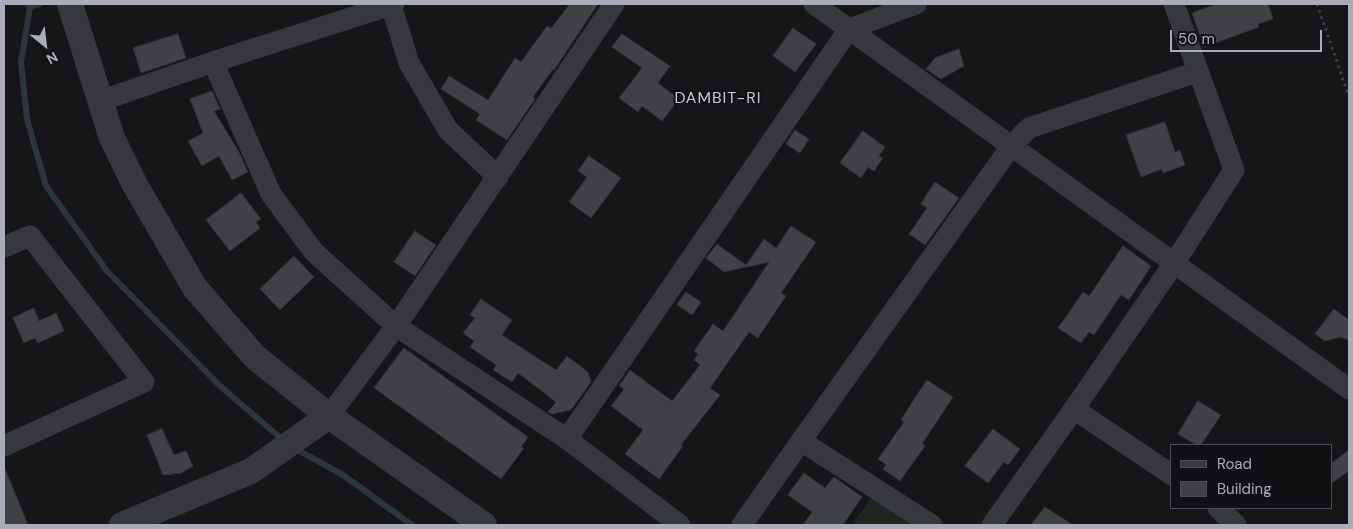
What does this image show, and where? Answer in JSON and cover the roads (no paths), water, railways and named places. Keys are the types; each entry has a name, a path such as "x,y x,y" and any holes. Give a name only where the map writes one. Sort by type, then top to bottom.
{"street":[{"path":"100,101 213,62 393,4 409,63 448,130 498,177"},
{"path":"122,525 251,471 322,421 396,326 614,4"},
{"path":"814,4 1349,389"},
{"path":"567,439 848,28 916,4"},
{"path":"992,525 1175,262 1234,170 1174,4"},
{"path":"72,11 112,138 135,185 195,288 255,357 322,421 484,525"},
{"path":"213,62 271,194 314,252 396,326 567,439 680,525"},
{"path":"742,525 1012,145 1030,128 1197,72"},
{"path":"4,247 30,236 144,382 4,446"},
{"path":"1074,409 1170,474"},
{"path":"801,441 932,525"},
{"path":"1219,509 1236,525"}],"waterway":[{"path":"28,4 30,7 21,62 27,119 46,186 107,271 220,386 284,441"},
{"path":"30,7 40,4"},
{"path":"294,448 343,475 412,525"}],"district":[{"name":"DAMBIT-RI","path":"718,99"}]}
